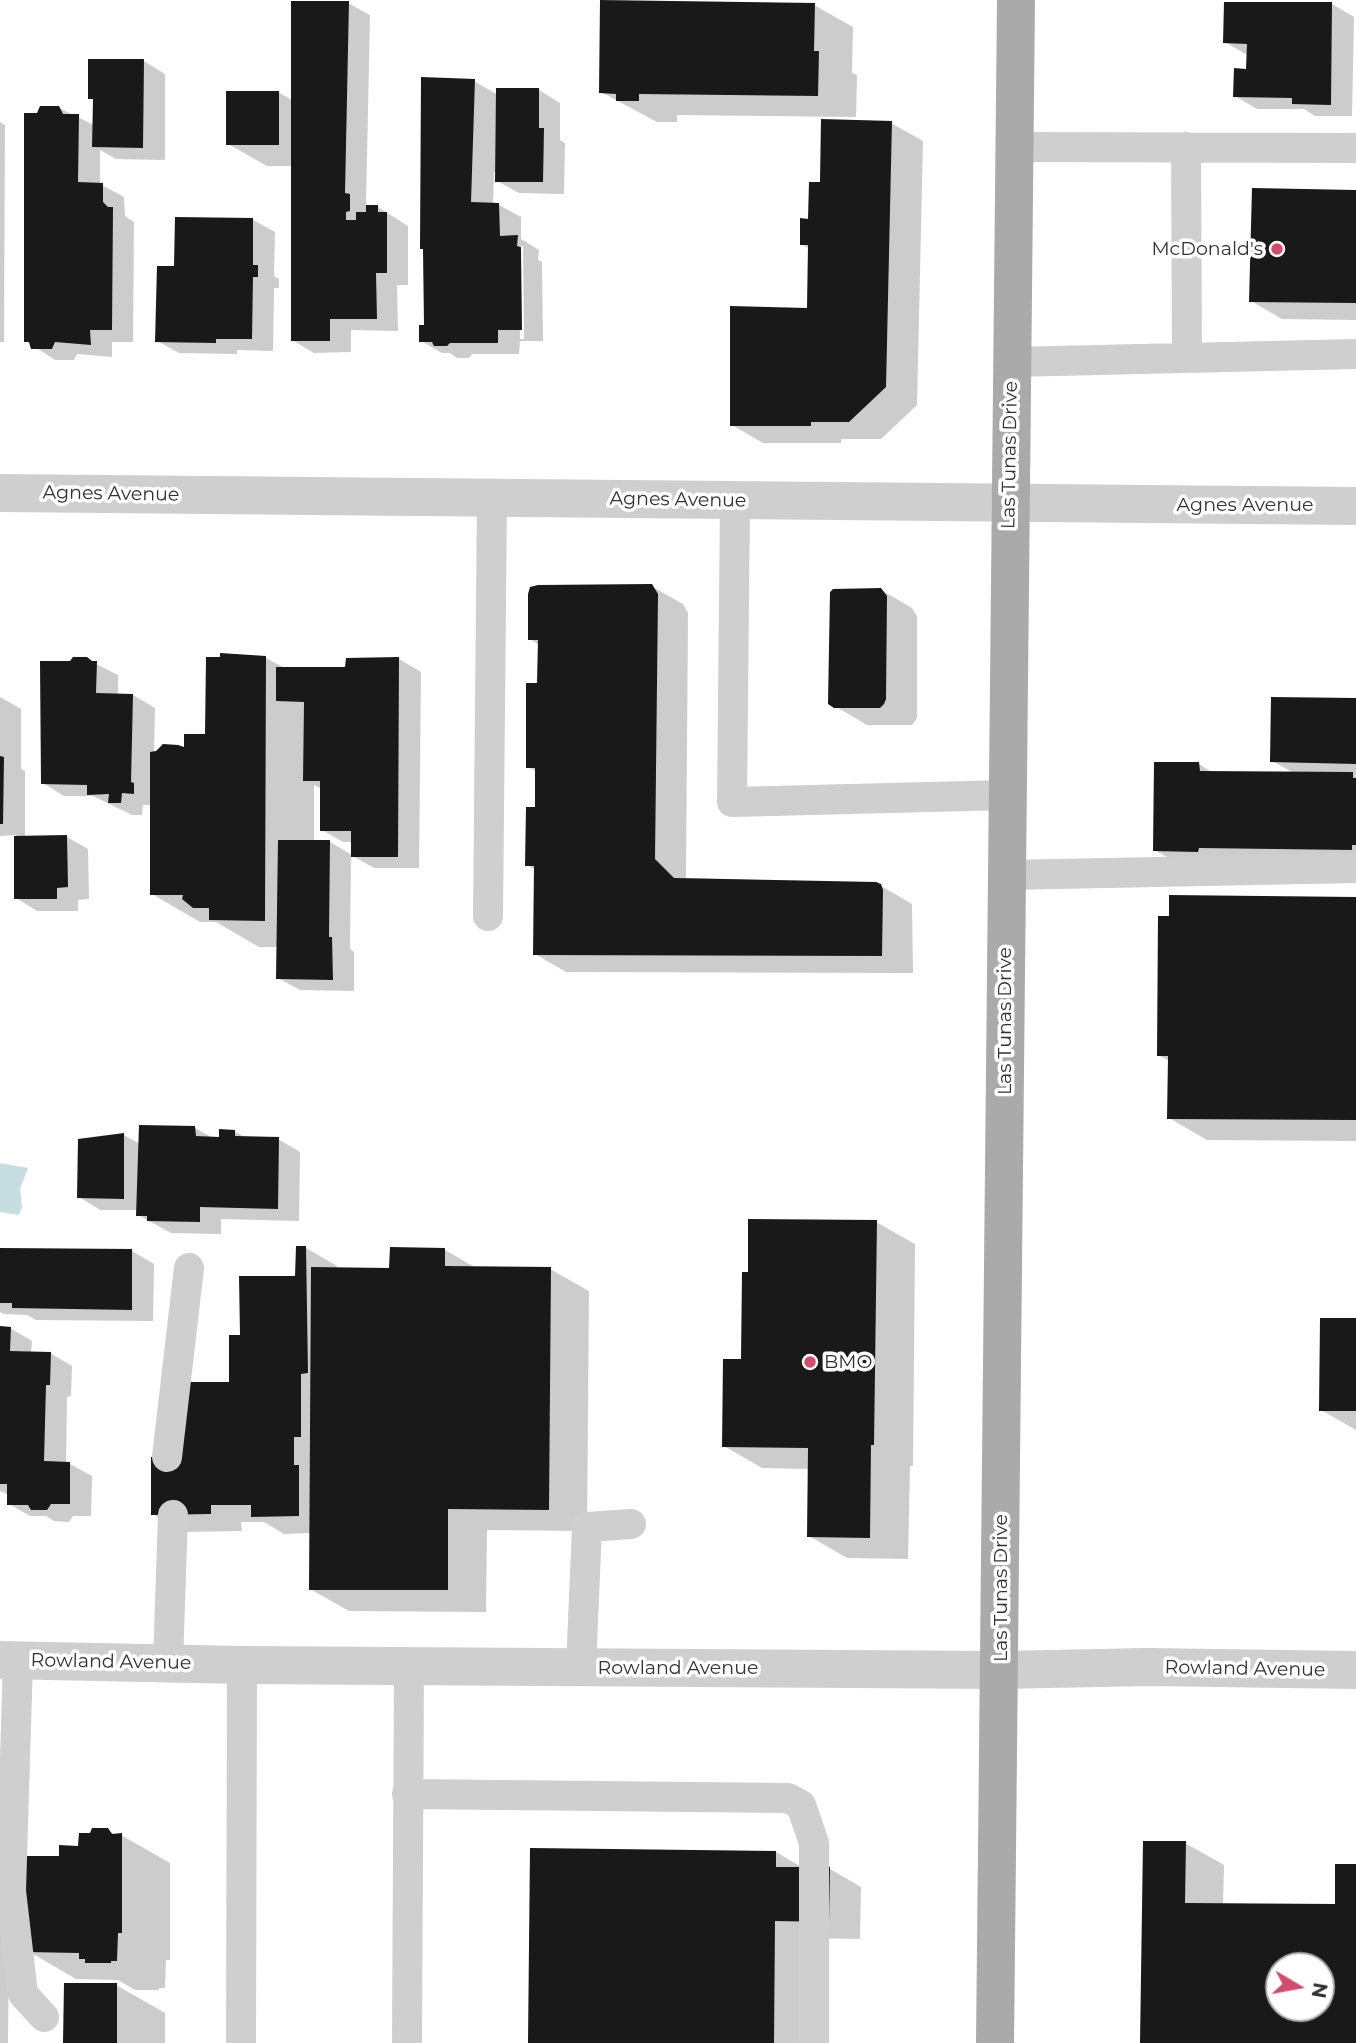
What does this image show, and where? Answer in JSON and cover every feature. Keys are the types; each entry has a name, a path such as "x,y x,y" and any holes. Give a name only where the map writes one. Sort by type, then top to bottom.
{"main road":[{"name":"Las Tunas Drive","path":"995,2043 1016,0"}],"street":[{"name":"Agnes Avenue","path":"0,492 1356,506"},
{"name":"Rowland Avenue","path":"9,1660 581,1668 1000,1670 1147,1667 1356,1670"}],"lane":[{"path":"1013,147 1356,148"},
{"path":"1186,147 1188,358"},
{"path":"1011,362 1356,354"},
{"path":"488,916 492,498"},
{"path":"735,501 732,802 1007,795"},
{"path":"1006,875 1356,868"},
{"path":"167,1457 189,1268"},
{"path":"168,1663 173,1515"},
{"path":"581,1668 587,1527 631,1524"},
{"path":"9,1660 11,1891 23,1994 44,2017"},
{"path":"241,2043 242,1665"},
{"path":"407,2043 409,1665"},
{"path":"407,1794 788,1798 801,1805 814,1843 814,2043"}],"water":[{"path":"0,1163 28,1168 20,1189 22,1207 19,1215 0,1212"}],"building":[{"path":"600,0 815,3 814,51 819,51 818,96 639,94 639,101 616,101 616,94 599,93"},
{"path":"291,1 349,1 345,193 350,194 350,211 346,212 346,220 356,220 356,212 366,212 366,205 378,205 378,212 387,212 387,273 376,273 377,319 330,319 330,341 291,341"},
{"path":"1224,2 1332,2 1331,105 1292,104 1292,98 1233,97 1234,68 1246,69 1247,44 1223,43"},
{"path":"88,59 144,59 143,148 92,147 93,99 88,99"},
{"path":"421,77 475,79 471,202 499,203 500,236 518,235 517,246 521,247 522,330 498,330 498,343 450,343 447,346 434,346 432,342 419,342 419,325 424,325 423,249 420,249"},
{"path":"496,88 539,88 539,128 544,128 543,182 495,182"},
{"path":"226,91 279,91 279,145 226,145"},
{"path":"40,106 59,106 63,114 79,114 78,182 103,183 103,202 108,207 113,207 112,330 90,330 91,345 55,342 52,349 31,349 29,342 24,342 24,113 37,113"},
{"path":"821,119 892,121 886,387 849,422 811,422 811,426 730,426 730,306 807,308 808,245 800,245 800,218 808,219 809,182 820,182"},
{"path":"1252,188 1356,190 1356,303 1249,302"},
{"path":"175,217 253,218 253,265 258,265 258,277 253,277 252,339 216,339 216,343 155,342 157,266 174,266"},
{"path":"652,584 658,594 655,859 674,878 881,884 882,956 533,955 534,866 525,866 526,807 535,807 535,768 526,768 526,683 537,683 538,640 528,640 530,587"},
{"path":"881,588 887,596 886,699 880,708 834,708 828,704 830,592 833,589"},
{"path":"220,653 266,656 265,921 209,920 209,908 193,908 182,899 183,895 150,895 150,752 156,751 163,744 184,747 184,734 205,734 206,657 220,657"},
{"path":"73,657 87,657 97,661 96,693 133,694 131,782 134,783 134,794 122,793 121,803 108,803 109,794 87,795 87,785 41,784 40,661 70,661"},
{"path":"399,657 398,857 351,857 351,831 320,831 320,781 303,781 304,702 276,701 276,667 345,667 346,658"},
{"path":"1271,697 1356,698 1356,764 1270,762"},
{"path":"0,756 4,757 3,824 0,824"},
{"path":"1154,762 1199,762 1200,771 1353,772 1353,778 1356,778 1356,845 1352,845 1352,850 1199,848 1198,852 1153,851"},
{"path":"67,835 68,887 57,888 57,899 14,899 14,836"},
{"path":"278,840 330,840 329,937 332,937 333,980 276,979"},
{"path":"1169,895 1356,897 1356,1120 1167,1119 1168,1056 1157,1056 1158,916 1169,916"},
{"path":"139,1125 195,1126 196,1136 219,1137 219,1129 235,1130 235,1136 279,1137 278,1209 200,1207 200,1222 147,1221 147,1216 136,1216"},
{"path":"124,1133 124,1199 77,1198 78,1139"},
{"path":"748,1219 877,1220 870,1538 807,1537 808,1448 722,1447 723,1359 741,1359 742,1272 748,1272"},
{"path":"296,1246 306,1246 308,1373 301,1374 301,1437 294,1437 294,1465 299,1465 299,1516 251,1517 251,1505 211,1505 211,1514 151,1515 151,1457 167,1457 179,1382 229,1382 229,1335 240,1335 239,1276 295,1276"},
{"path":"390,1247 445,1248 445,1266 551,1267 549,1510 448,1509 448,1590 309,1590 311,1267 389,1268"},
{"path":"0,1248 132,1249 132,1310 12,1308 12,1303 0,1303"},
{"path":"1320,1318 1356,1318 1356,1411 1319,1411"},
{"path":"0,1326 11,1327 10,1351 51,1352 50,1385 46,1385 44,1461 70,1462 70,1504 51,1504 47,1510 31,1510 28,1505 7,1505 7,1484 0,1484"},
{"path":"92,1828 108,1828 112,1834 122,1833 122,1933 118,1933 117,1961 85,1963 85,1959 79,1959 79,1953 26,1952 26,1856 59,1856 59,1845 78,1846 79,1833 90,1833"},
{"path":"1143,1841 1186,1841 1185,1903 1335,1904 1335,1864 1356,1864 1356,2043 1140,2043"},
{"path":"530,1848 776,1851 776,1867 830,1867 829,1922 775,1921 774,2043 528,2043"},
{"path":"64,1983 117,1983 117,2043 63,2043"}],"place":[{"name":"McDonald's","path":"1277,249"},
{"name":"BMO","path":"810,1362"}]}
